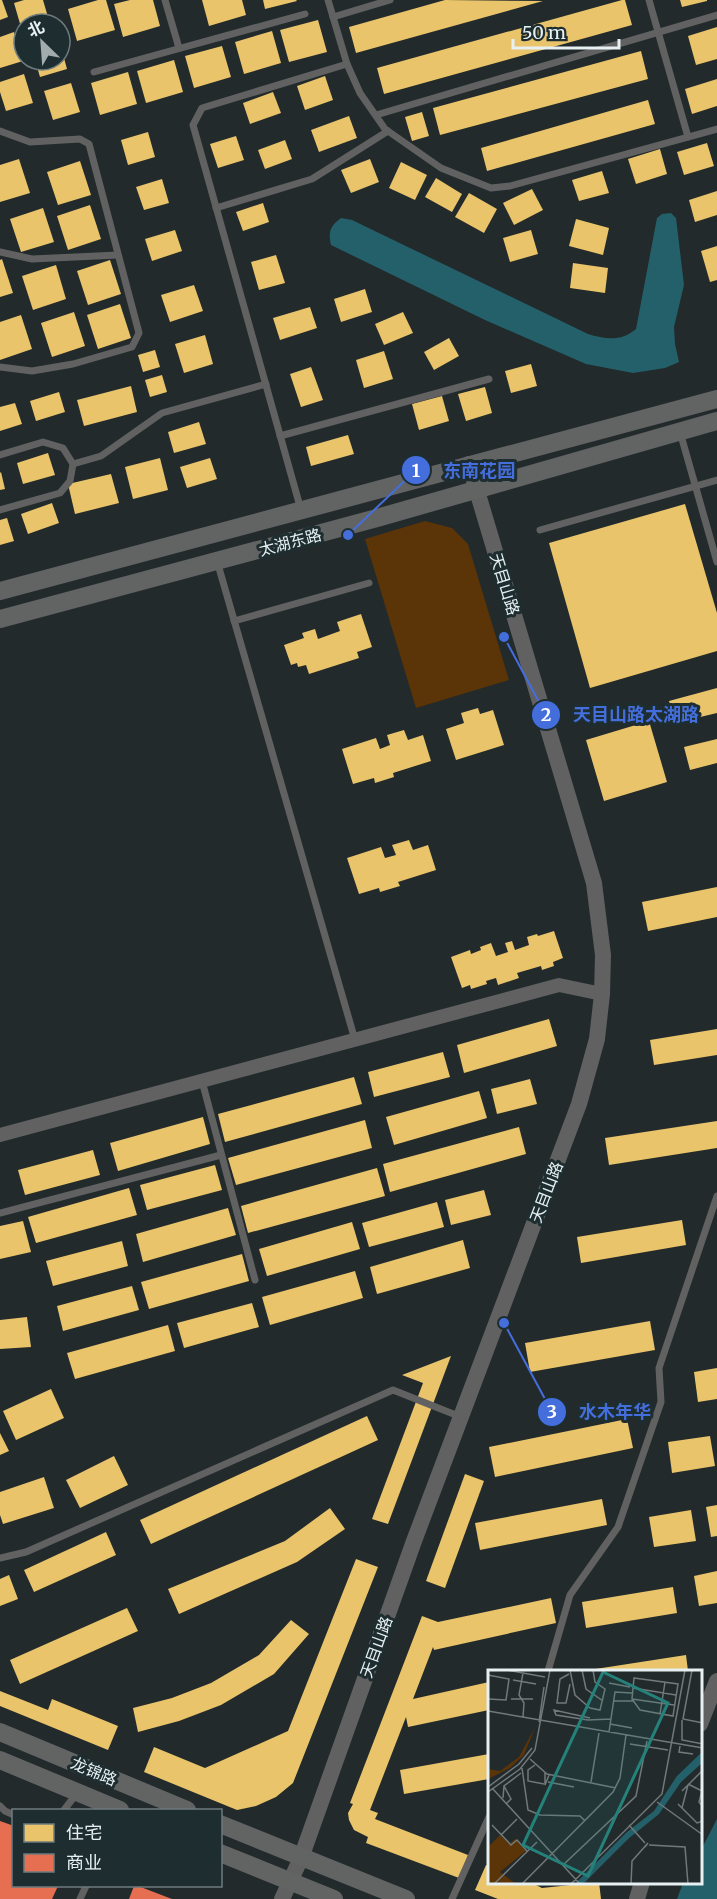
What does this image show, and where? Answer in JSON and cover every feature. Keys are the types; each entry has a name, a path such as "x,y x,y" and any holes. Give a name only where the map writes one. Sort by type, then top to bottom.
{"main road":[{"name":"太湖东路","path":"0,591 717,399"},
{"name":"太湖东路","path":"0,619 477,491 717,421"},
{"name":"龙锦路","path":"0,1732 185,1809"},
{"name":"龙锦路","path":"0,1760 117,1809"},
{"path":"222,1825 406,1899"},
{"path":"222,1854 334,1899"}],"street":[{"name":"天目山路","path":"282,1899 301,1858 414,1541 579,1104 597,1039 603,955 594,883 469,464"},
{"path":"0,1135 559,986 602,994"},
{"path":"702,1719 717,1681"},
{"path":"637,1899 641,1884"}],"lane":[{"path":"165,0 179,48"},
{"path":"328,0 347,64 360,93 388,131 441,168 491,188 510,186 717,129"},
{"path":"333,16 390,0"},
{"path":"649,0 688,137"},
{"path":"94,72 305,14"},
{"path":"376,115 717,15"},
{"path":"301,510 193,125 202,108 347,64"},
{"path":"0,131 30,142 80,139 89,144 139,333 132,346 73,364 32,371 0,367"},
{"path":"216,208 312,179 388,131"},
{"path":"0,252 32,259 118,255"},
{"path":"280,436 489,379"},
{"path":"73,464 101,456 162,413 266,384"},
{"path":"680,432 717,562"},
{"path":"0,455 43,442 63,448 73,464 70,481 60,493 0,510"},
{"path":"540,530 717,480"},
{"path":"217,561 355,1040"},
{"path":"234,621 369,583"},
{"path":"202,1081 255,1280"},
{"path":"0,1213 222,1155"},
{"path":"549,1670 570,1595 618,1527 662,1402 659,1368 717,1196"},
{"path":"0,1558 26,1552 393,1390 461,1417"},
{"path":"65,1809 78,1793"},
{"path":"452,1899 488,1819"}],"shaded area":[{"path":"425,521 452,528 468,544 509,680 416,708 365,539"}],"water":[{"path":"671,213 676,218 684,285 674,327 679,362 665,368 633,373 586,364 485,320 331,245 330,236 332,227 341,218 352,220 588,334 619,338 636,329 657,218 662,214"},
{"path":"717,1819 717,1899 677,1899 683,1884 702,1884 702,1848"}],"building: 住宅":[{"path":"0,0 2,0 8,17 0,20"},
{"path":"24,0 43,0 46,12 17,12 14,3"},
{"path":"98,0 106,0 115,30 77,41 72,23 72,12 69,12 68,9"},
{"path":"130,0 153,0 160,26 123,37 114,4"},
{"path":"202,0 242,0 246,15 209,26"},
{"path":"263,0 296,0 297,1 265,9"},
{"path":"445,0 543,1 356,53 349,27"},
{"path":"625,0 632,25 384,94 377,68"},
{"path":"680,0 707,0 707,1 682,7"},
{"path":"318,20 327,52 289,62 280,30"},
{"path":"717,27 717,59 696,65 688,36"},
{"path":"272,31 281,63 244,74 235,42"},
{"path":"12,33 12,64 0,68 0,37"},
{"path":"222,46 231,77 194,88 185,56"},
{"path":"641,51 648,79 440,135 433,108"},
{"path":"174,60 183,92 146,103 137,71"},
{"path":"39,72 57,72 40,77"},
{"path":"128,72 137,104 100,115 91,83"},
{"path":"24,74 33,103 6,111 0,92 0,82"},
{"path":"325,76 333,100 305,110 297,86"},
{"path":"717,79 717,106 692,114 685,89"},
{"path":"71,83 80,112 53,120 44,91"},
{"path":"273,92 281,113 250,124 243,103"},
{"path":"648,100 655,124 487,171 481,148"},
{"path":"422,112 429,136 412,141 405,117"},
{"path":"349,116 357,138 319,152 311,130"},
{"path":"148,132 155,157 128,165 121,140"},
{"path":"236,136 244,160 218,168 210,144"},
{"path":"285,140 292,159 265,169 258,150"},
{"path":"707,143 714,166 684,175 677,152"},
{"path":"660,149 667,174 636,184 628,159"},
{"path":"19,159 30,193 0,202 0,165"},
{"path":"370,159 379,182 351,193 341,170"},
{"path":"80,161 91,195 58,205 47,172"},
{"path":"401,162 427,175 415,200 389,188"},
{"path":"602,171 609,193 579,201 572,180"},
{"path":"436,178 462,194 452,212 425,197"},
{"path":"162,179 169,203 144,210 136,187"},
{"path":"532,189 543,210 514,225 503,203"},
{"path":"717,191 717,215 695,222 689,200"},
{"path":"469,193 497,209 484,233 455,217"},
{"path":"263,203 269,222 243,231 236,212"},
{"path":"90,205 101,239 68,250 57,216"},
{"path":"43,208 54,242 21,252 10,219"},
{"path":"576,219 609,228 603,255 569,246"},
{"path":"175,230 182,251 152,261 145,239"},
{"path":"531,230 538,254 510,262 503,238"},
{"path":"717,246 717,280 710,282 701,251"},
{"path":"276,255 285,283 259,290 251,262"},
{"path":"2,259 13,293 0,297 0,260"},
{"path":"110,260 121,294 88,305 77,271"},
{"path":"573,263 608,268 605,293 570,288"},
{"path":"56,265 66,299 33,310 22,276"},
{"path":"194,285 203,311 170,322 161,295"},
{"path":"365,289 372,312 341,322 334,299"},
{"path":"120,304 131,338 98,349 87,315"},
{"path":"310,307 317,328 280,340 273,318"},
{"path":"74,312 85,346 52,357 41,323"},
{"path":"403,312 413,333 384,345 375,324"},
{"path":"21,315 32,349 0,360 0,322"},
{"path":"205,335 213,364 184,373 175,344"},
{"path":"449,338 459,356 434,370 424,352"},
{"path":"155,350 160,367 143,372 138,355"},
{"path":"384,351 393,379 364,388 356,360"},
{"path":"531,364 537,386 511,393 505,371"},
{"path":"311,367 323,400 301,407 290,374"},
{"path":"162,375 167,392 150,397 145,380"},
{"path":"131,386 137,412 84,426 77,400"},
{"path":"485,387 492,413 466,421 458,394"},
{"path":"59,392 65,412 36,421 30,401"},
{"path":"442,396 449,421 419,430 412,404"},
{"path":"15,403 22,424 0,431 0,407"},
{"path":"199,422 206,444 174,453 168,432"},
{"path":"348,435 354,454 311,466 306,447"},
{"path":"48,453 55,475 23,484 17,463"},
{"path":"160,458 168,490 133,499 125,467"},
{"path":"210,458 217,479 187,488 180,467"},
{"path":"0,473 5,489 0,490"},
{"path":"111,474 119,503 75,514 68,484"},
{"path":"52,503 59,523 28,534 21,514"},
{"path":"685,504 717,613 717,651 590,688 549,543"},
{"path":"7,518 14,541 0,545 0,520"},
{"path":"361,614 372,647 357,652 359,658 309,674 306,665 298,667 297,663 291,665 284,645 304,638 302,633 315,629 318,639 340,631 337,622"},
{"path":"717,688 717,713 675,723 669,701"},
{"path":"478,708 480,714 493,710 504,745 456,760 446,729 464,723 461,713"},
{"path":"649,721 667,782 604,801 586,740"},
{"path":"404,730 408,740 423,735 431,761 393,773 394,777 375,783 374,778 353,784 342,749 376,738 380,749 390,745 387,735"},
{"path":"717,739 717,763 690,770 684,747"},
{"path":"409,840 413,850 428,845 436,870 398,882 400,886 380,892 379,888 359,894 347,858 381,847 385,858 396,855 392,845"},
{"path":"717,887 717,917 648,931 642,902"},
{"path":"554,931 563,958 553,962 554,966 542,970 541,966 517,973 519,978 498,985 496,978 486,981 487,984 471,989 470,985 462,988 451,957 470,950 471,954 491,943 496,956 508,952 505,943 512,941 515,950 529,945 527,937"},
{"path":"549,1019 557,1046 464,1073 457,1045"},
{"path":"717,1029 717,1055 654,1065 650,1040"},
{"path":"443,1052 450,1077 374,1097 368,1072"},
{"path":"354,1077 362,1104 225,1142 218,1114"},
{"path":"530,1079 537,1104 497,1114 491,1089"},
{"path":"479,1091 487,1118 394,1145 386,1117"},
{"path":"203,1117 210,1144 118,1171 110,1143"},
{"path":"365,1120 372,1148 236,1185 228,1158"},
{"path":"717,1121 717,1148 609,1165 605,1138"},
{"path":"519,1127 526,1154 390,1192 383,1164"},
{"path":"93,1150 100,1175 25,1195 18,1170"},
{"path":"215,1165 222,1190 147,1210 140,1185"},
{"path":"377,1168 385,1196 248,1233 241,1206"},
{"path":"129,1188 137,1215 36,1243 28,1217"},
{"path":"484,1190 491,1215 451,1225 445,1200"},
{"path":"437,1202 444,1227 369,1247 362,1223"},
{"path":"228,1208 236,1235 143,1262 136,1234"},
{"path":"682,1220 686,1245 581,1263 577,1237"},
{"path":"23,1221 31,1252 0,1259 0,1226"},
{"path":"352,1222 360,1249 267,1276 259,1249"},
{"path":"463,1240 470,1268 377,1294 370,1267"},
{"path":"122,1241 128,1266 53,1286 46,1261"},
{"path":"242,1254 249,1281 149,1309 141,1282"},
{"path":"355,1271 363,1298 270,1325 262,1297"},
{"path":"132,1286 139,1310 63,1331 57,1306"},
{"path":"252,1303 259,1327 184,1348 177,1323"},
{"path":"27,1317 31,1347 0,1349 0,1320"},
{"path":"650,1321 655,1350 530,1372 525,1343"},
{"path":"168,1325 175,1351 75,1379 67,1353"},
{"path":"451,1356 388,1524 372,1519 423,1383 402,1375"},
{"path":"717,1368 717,1399 698,1402 694,1372"},
{"path":"51,1389 64,1418 16,1440 3,1411"},
{"path":"367,1416 378,1440 151,1544 140,1520"},
{"path":"627,1419 633,1448 495,1477 489,1447"},
{"path":"0,1433 9,1451 0,1455"},
{"path":"710,1436 715,1466 672,1473 668,1442"},
{"path":"114,1456 128,1485 80,1508 66,1480"},
{"path":"465,1474 484,1481 445,1588 426,1581"},
{"path":"44,1477 54,1508 3,1524 0,1515 0,1492"},
{"path":"602,1499 607,1525 480,1550 475,1523"},
{"path":"717,1505 717,1536 711,1537 706,1507"},
{"path":"330,1508 345,1529 297,1562 179,1614 168,1589 285,1541"},
{"path":"691,1510 696,1541 654,1547 649,1517"},
{"path":"106,1532 116,1555 34,1592 24,1570"},
{"path":"356,1559 378,1567 293,1783 276,1797 256,1806 237,1810 144,1772 154,1747 205,1768 288,1731"},
{"path":"717,1571 717,1603 699,1606 694,1576"},
{"path":"9,1575 18,1599 0,1606 0,1579"},
{"path":"673,1587 677,1613 586,1628 582,1602"},
{"path":"551,1598 556,1623 434,1650 433,1647 413,1699 488,1682 488,1710 408,1727 406,1717 370,1810 378,1813 375,1819 468,1855 459,1878 366,1843 368,1837 354,1830 348,1813 422,1616 438,1622"},
{"path":"127,1608 138,1631 20,1684 10,1660"},
{"path":"291,1620 309,1634 274,1674 221,1705 179,1721 138,1732 133,1708 172,1698 211,1683 259,1655"},
{"path":"686,1655 688,1670 589,1670"},
{"path":"0,1691 48,1710 52,1699 118,1726 108,1750 0,1706"},
{"path":"488,1754 488,1779 404,1794 400,1770"},
{"path":"486,1865 488,1866 488,1884 534,1884 542,1888 599,1884 601,1899 498,1899 475,1890"}],"building: 商业":[{"path":"0,1821 12,1825 12,1887 58,1887 52,1899 0,1899"},
{"path":"134,1887 141,1887 172,1899 129,1899"}],"place":[{"name":"东南花园","path":"348,535"},
{"name":"天目山路太湖路","path":"504,637"},
{"name":"水木年华","path":"504,1323"}]}
